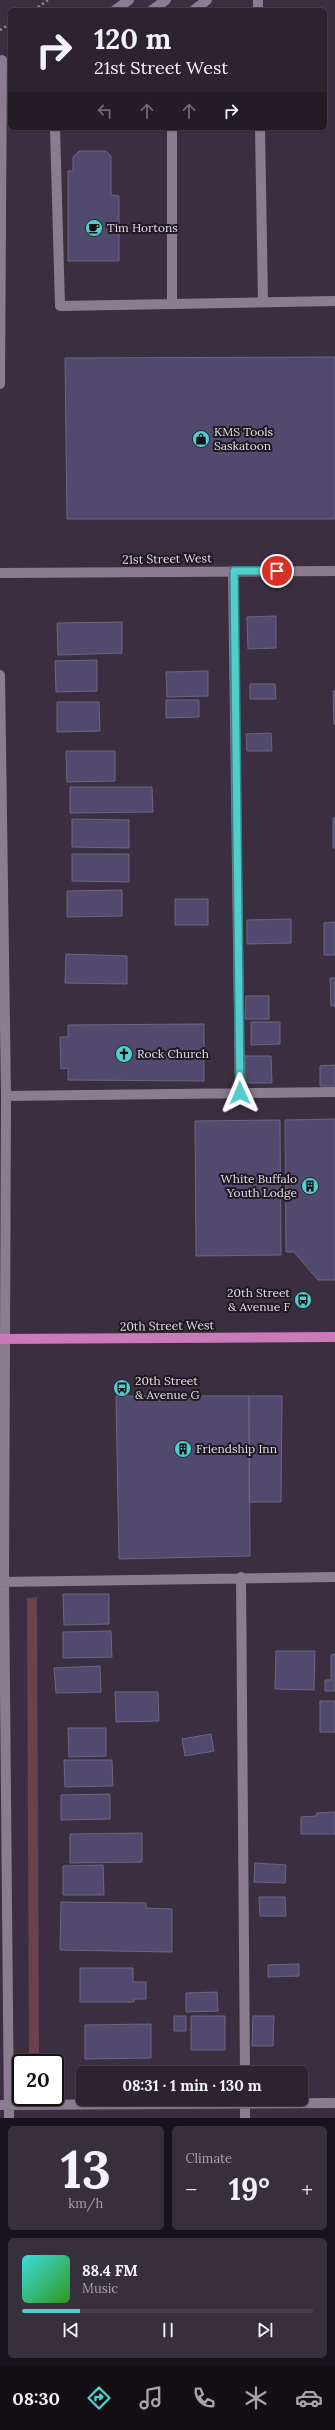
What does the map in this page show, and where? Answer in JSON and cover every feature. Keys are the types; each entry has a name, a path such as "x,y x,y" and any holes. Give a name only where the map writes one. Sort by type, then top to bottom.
{"main road":[{"name":"20th Street West","path":"3,1339 335,1337"}],"street":[{"path":"118,8 129,0"},
{"path":"155,8 166,0"},
{"path":"197,8 208,0"},
{"path":"0,384 2,60"},
{"path":"56,130 60,306 335,301"},
{"path":"172,130 172,303"},
{"path":"260,130 263,302"},
{"path":"234,571 240,1093"},
{"name":"21st Street West","path":"0,573 335,571"},
{"path":"0,674 6,1096 2,1582 5,2105 9,2118"},
{"path":"6,1096 335,1092"},
{"path":"2,1582 240,1577 335,1577"},
{"path":"240,1577 245,2066"},
{"path":"308,2102 335,2103"},
{"path":"5,2105 76,2104"},
{"path":"245,2106 245,2118"}],"path":[{"path":"37,8 48,0"}],"shaded area":[{"path":"37,1597 39,2054 29,2054 27,1598"}],"building":[{"name":"Tim Hortons","path":"79,151 106,151 111,156 111,195 119,196 119,261 68,261 68,171 73,171 73,157"},
{"name":"KMS Tools Saskatoon","path":"335,357 335,519 67,519 65,358"},
{"path":"276,616 276,648 248,649 247,617"},
{"path":"122,622 122,653 58,655 57,623"},
{"path":"97,660 97,691 56,692 55,661"},
{"path":"208,671 208,696 167,697 166,672"},
{"path":"250,684 275,684 276,699 250,699"},
{"path":"333,691 335,691 335,724 334,724"},
{"path":"166,700 199,700 199,717 166,718"},
{"path":"57,702 99,702 100,731 57,732"},
{"path":"271,733 272,751 247,751 246,734"},
{"path":"66,751 115,751 115,781 67,782"},
{"path":"70,787 152,787 153,812 70,813"},
{"path":"333,818 335,818 335,848 333,848"},
{"path":"72,819 129,820 129,848 72,847"},
{"path":"72,854 129,854 129,882 72,881"},
{"path":"122,890 122,916 67,917 67,891"},
{"path":"175,899 208,899 208,925 175,925"},
{"path":"291,919 291,943 247,944 247,920"},
{"path":"335,922 335,955 324,955 324,923"},
{"path":"66,954 127,956 127,984 65,983"},
{"path":"330,978 335,978 335,1006 331,1006"},
{"path":"246,996 269,996 269,1019 245,1019"},
{"path":"251,1022 280,1022 280,1044 251,1045"},
{"path":"204,1024 204,1081 68,1080 68,1068 61,1069 60,1037 68,1037 68,1025"},
{"path":"245,1056 271,1056 272,1083 245,1083"},
{"path":"335,1065 335,1086 320,1086 320,1066"},
{"name":"White Buffalo Youth Lodge","path":"335,1119 335,1280 318,1280 294,1252 286,1252 285,1120"},
{"path":"280,1120 281,1255 196,1256 195,1121"},
{"name":"Friendship Inn","path":"116,1396 249,1396 250,1556 119,1559"},
{"path":"249,1396 282,1396 281,1502 249,1502"},
{"path":"63,1594 109,1594 109,1624 64,1625"},
{"path":"111,1631 112,1657 63,1658 63,1632"},
{"path":"276,1651 315,1651 314,1690 275,1689"},
{"path":"335,1654 335,1691 325,1691 325,1680 331,1680 331,1655"},
{"path":"100,1666 101,1692 56,1693 54,1668"},
{"path":"115,1692 158,1692 159,1721 116,1722"},
{"path":"320,1701 335,1701 335,1732 320,1732"},
{"path":"68,1728 106,1728 106,1756 69,1757"},
{"path":"211,1734 214,1751 185,1756 182,1739"},
{"path":"64,1760 112,1760 113,1786 65,1787"},
{"path":"110,1794 110,1819 61,1820 61,1795"},
{"path":"335,1812 335,1834 301,1834 301,1817 316,1816 317,1813"},
{"path":"142,1833 142,1862 70,1863 70,1834"},
{"path":"255,1863 286,1865 285,1883 254,1882"},
{"path":"103,1865 104,1895 63,1895 63,1866"},
{"path":"259,1897 285,1897 286,1916 260,1916"},
{"path":"61,1902 146,1903 146,1908 172,1909 172,1952 60,1950"},
{"path":"299,1964 299,1976 268,1977 268,1965"},
{"path":"80,1968 133,1968 133,1982 146,1982 146,1999 134,1999 134,2002 80,2002"},
{"path":"217,1992 218,2011 186,2012 186,1993"},
{"path":"174,2016 186,2016 186,2031 174,2031"},
{"path":"191,2016 225,2016 225,2050 191,2050"},
{"path":"253,2016 274,2016 273,2046 252,2046"},
{"path":"151,2024 151,2058 85,2059 85,2025"}],"place":[{"name":"Tim Hortons","path":"94,228"},
{"name":"KMS Tools Saskatoon","path":"201,439"},
{"name":"Rock Church","path":"124,1054"},
{"name":"White Buffalo Youth Lodge","path":"310,1186"},
{"name":"20th Street & Avenue F","path":"303,1300"},
{"name":"20th Street & Avenue G","path":"122,1388"},
{"name":"Friendship Inn","path":"183,1449"}],"route":[{"path":"240,1093 234,571 277,571"}]}
